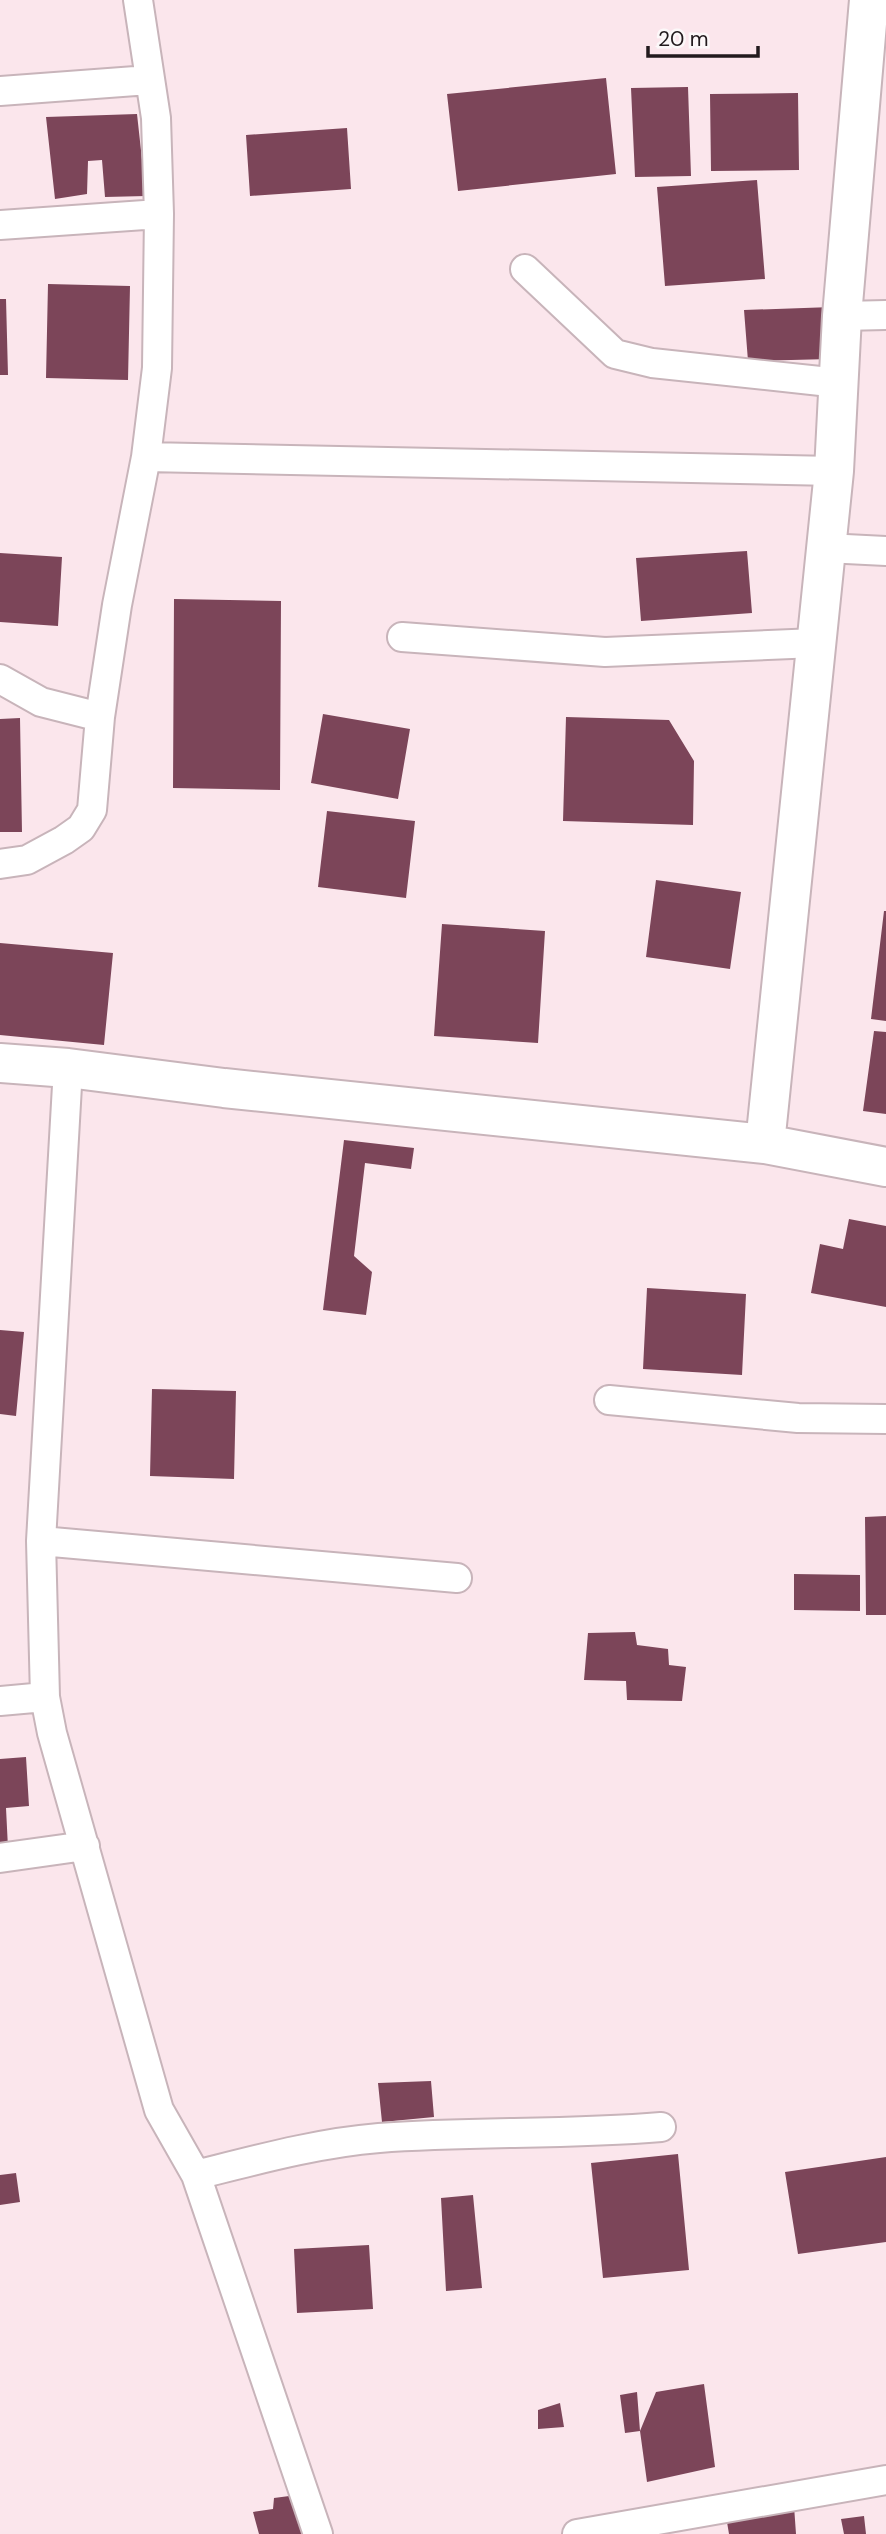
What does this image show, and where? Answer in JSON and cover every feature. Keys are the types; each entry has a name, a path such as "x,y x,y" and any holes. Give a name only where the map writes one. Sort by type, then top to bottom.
{"street":[{"path":"0,864 27,860 64,841 81,828 92,810 100,717 117,605 146,457 157,368 159,215 156,118 138,0"},
{"path":"765,1144 834,471 842,317 869,0"},
{"path":"0,91 149,80"},
{"path":"0,225 159,215"},
{"path":"525,269 615,354 652,363 839,383"},
{"path":"842,317 886,316"},
{"path":"146,457 834,471"},
{"path":"826,548 886,551"},
{"path":"402,637 605,652 816,643"},
{"path":"0,679 41,702 100,717"},
{"path":"0,1063 68,1068 224,1088 765,1144 886,1167"},
{"path":"68,1068 41,1541 45,1697 52,1734 159,2110 196,2175 318,2534"},
{"path":"609,1400 798,1418 886,1419"},
{"path":"41,1541 457,1578"},
{"path":"0,1702 45,1697"},
{"path":"0,1858 85,1846"},
{"path":"196,2175 278,2154 376,2138 614,2131 661,2127"},
{"path":"577,2534 886,2480"}],"building":[{"path":"606,78 616,174 458,191 447,94"},
{"path":"688,87 691,176 635,177 631,88"},
{"path":"798,93 799,170 711,171 710,94"},
{"path":"137,114 146,196 105,197 102,160 88,161 87,194 55,199 46,117"},
{"path":"347,128 351,189 250,196 246,135"},
{"path":"757,180 765,279 665,286 657,187"},
{"path":"48,284 130,286 128,380 46,378"},
{"path":"0,299 6,299 8,375 0,375"},
{"path":"832,307 830,359 748,361 744,310"},
{"path":"747,551 752,613 641,621 636,558"},
{"path":"0,553 62,557 58,626 0,622"},
{"path":"174,599 281,601 280,790 173,788"},
{"path":"323,714 410,729 398,799 311,783"},
{"path":"566,717 669,720 694,761 693,825 563,821"},
{"path":"20,718 22,832 0,832 0,719"},
{"path":"327,811 415,821 406,898 318,887"},
{"path":"656,880 741,892 730,969 646,957"},
{"path":"886,911 886,1021 871,1019"},
{"path":"442,924 545,931 538,1043 434,1036"},
{"path":"0,943 113,953 104,1045 0,1035"},
{"path":"874,1031 886,1032 886,1114 863,1111"},
{"path":"344,1140 414,1148 411,1169 365,1163 354,1256 372,1272 366,1315 323,1310"},
{"path":"849,1219 886,1226 886,1307 811,1293 820,1244 843,1249"},
{"path":"647,1288 746,1294 742,1375 643,1369"},
{"path":"0,1330 24,1332 16,1416 0,1414"},
{"path":"152,1389 236,1391 234,1479 150,1476"},
{"path":"886,1516 886,1615 866,1615 865,1517"},
{"path":"794,1574 860,1575 860,1611 794,1610"},
{"path":"635,1632 637,1645 668,1649 669,1665 686,1667 682,1701 627,1700 626,1681 584,1680 588,1633"},
{"path":"26,1757 29,1806 6,1808 8,1848 0,1848 0,1759"},
{"path":"431,2081 434,2117 382,2122 378,2083"},
{"path":"678,2154 689,2270 603,2278 591,2163"},
{"path":"886,2157 886,2242 798,2254 785,2172"},
{"path":"16,2173 20,2202 0,2205 0,2175"},
{"path":"473,2195 482,2288 446,2291 441,2198"},
{"path":"369,2245 373,2309 297,2313 294,2249"},
{"path":"704,2384 715,2467 647,2482 640,2431 656,2392"},
{"path":"637,2392 640,2431 625,2433 620,2395"},
{"path":"560,2403 564,2427 538,2429 538,2410"},
{"path":"297,2495 306,2534 259,2534 253,2512 273,2509 274,2498"},
{"path":"794,2506 796,2534 729,2534 727,2522"},
{"path":"864,2516 866,2534 844,2534 841,2519"}]}
